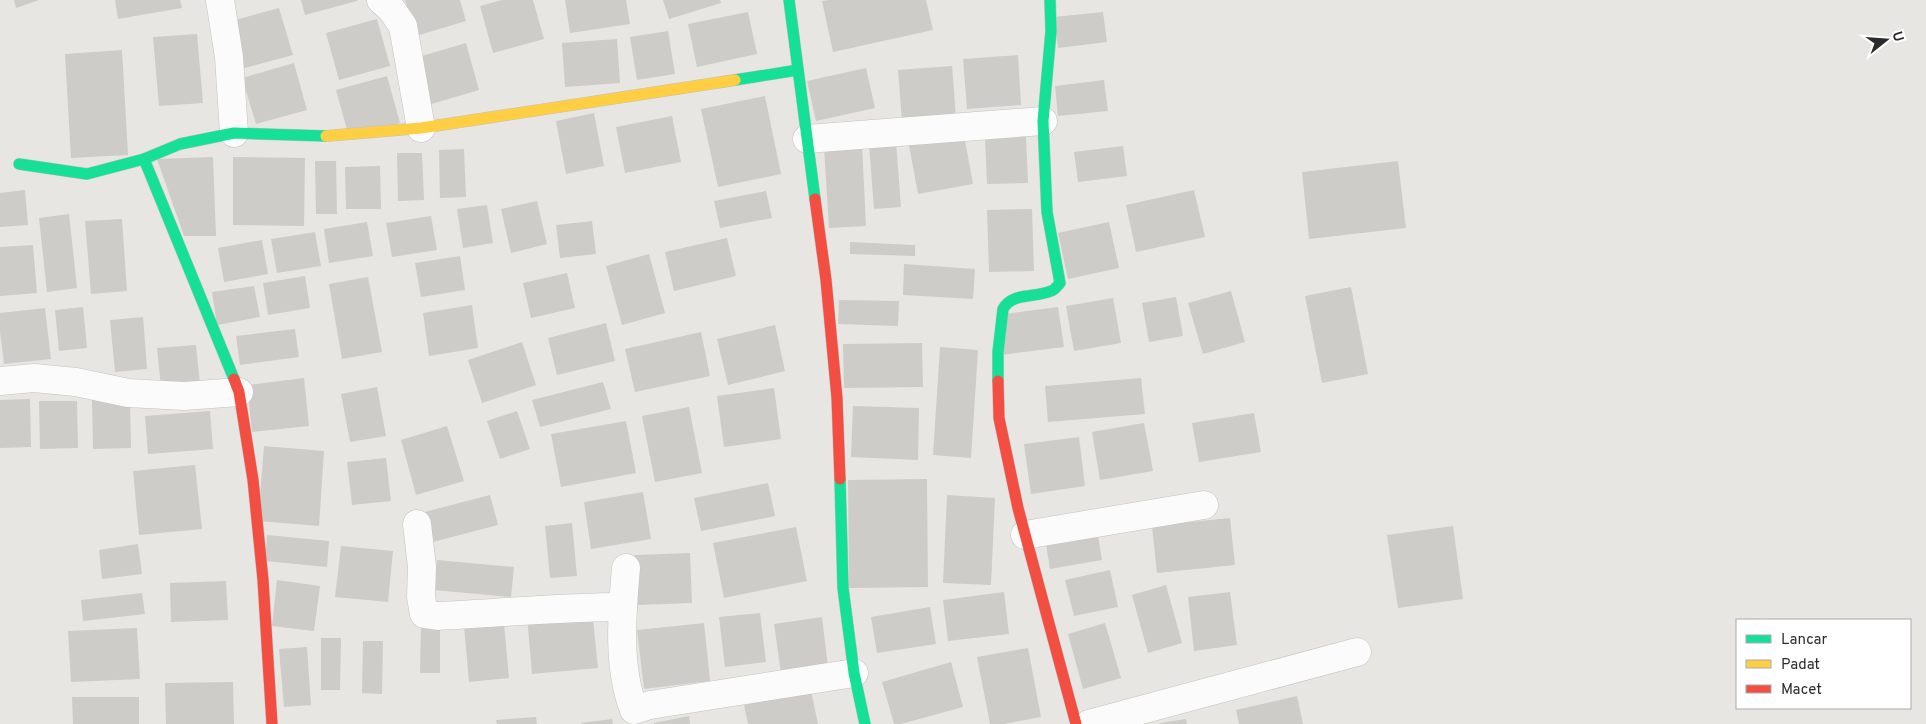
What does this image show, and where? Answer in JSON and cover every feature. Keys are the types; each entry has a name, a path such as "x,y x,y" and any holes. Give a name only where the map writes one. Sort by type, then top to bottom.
{"street":[{"path":"220,0 229,57 234,133"},
{"path":"381,0 392,10 403,26 422,128"},
{"path":"788,0 826,280 837,398 843,588 854,673 865,724"},
{"path":"1050,0 1051,31 1043,121 1047,212 1060,283 1054,291 1012,299 1002,309 998,352 999,418 1018,508 1076,724"},
{"path":"19,164 87,174 144,160 180,144 234,133 328,136 422,128 798,70"},
{"path":"807,139 1043,121"},
{"path":"144,160 239,392 246,426 263,580 272,724"},
{"path":"0,381 34,378 76,382 128,393 184,396 239,392"},
{"path":"1025,534 1204,505"},
{"path":"417,524 422,567 421,597 424,614 438,616 524,612 578,607 623,607"},
{"path":"626,568 623,607 623,654 626,691 636,717 650,705 854,673"},
{"path":"1090,724 1357,652"}],"building":[{"path":"14,0 39,0 16,8"},
{"path":"115,0 180,0 182,8 118,19"},
{"path":"301,0 357,0 357,1 305,15"},
{"path":"405,0 460,0 466,21 416,36"},
{"path":"502,0 533,0 544,39 493,53 480,6"},
{"path":"565,0 626,0 630,24 570,33"},
{"path":"663,0 720,0 721,3 669,19"},
{"path":"926,0 933,30 833,52 822,1"},
{"path":"279,8 293,55 241,69 228,22"},
{"path":"748,12 757,54 697,67 688,24"},
{"path":"1103,12 1107,42 1058,48 1054,17"},
{"path":"377,19 390,66 339,80 326,33"},
{"path":"668,31 675,74 637,80 630,37"},
{"path":"197,34 203,103 159,106 153,37"},
{"path":"617,39 620,83 565,87 562,43"},
{"path":"466,43 479,90 428,105 415,58"},
{"path":"122,50 128,155 71,158 65,54"},
{"path":"1018,55 1021,105 967,109 963,59"},
{"path":"294,63 307,110 256,124 242,78"},
{"path":"952,66 956,117 902,121 898,70"},
{"path":"866,68 875,108 816,121 807,81"},
{"path":"387,76 400,123 349,137 336,90"},
{"path":"1104,80 1108,111 1058,116 1055,86"},
{"path":"765,96 781,174 718,187 701,109"},
{"path":"594,113 604,166 566,174 556,121"},
{"path":"672,116 681,162 625,173 616,127"},
{"path":"963,130 973,184 918,194 908,140"},
{"path":"1026,137 1028,183 987,184 985,138"},
{"path":"896,142 901,207 874,209 869,144"},
{"path":"862,145 866,226 829,228 824,147"},
{"path":"1123,146 1127,176 1078,182 1074,152"},
{"path":"464,149 466,197 440,198 439,150"},
{"path":"397,153 422,153 424,200 398,201"},
{"path":"213,157 216,236 184,236 157,159"},
{"path":"233,157 305,158 304,226 233,225"},
{"path":"315,161 336,161 337,214 316,214"},
{"path":"1398,161 1406,228 1309,239 1302,172"},
{"path":"380,166 381,209 346,209 345,167"},
{"path":"25,190 28,225 0,227 0,193"},
{"path":"1194,190 1205,237 1136,252 1126,205"},
{"path":"766,191 772,218 720,228 714,201"},
{"path":"537,201 547,244 511,253 501,209"},
{"path":"487,205 493,243 463,248 457,209"},
{"path":"1032,209 1034,271 989,272 987,210"},
{"path":"69,214 77,288 47,292 39,218"},
{"path":"431,216 437,250 392,257 386,223"},
{"path":"122,219 127,291 91,294 85,221"},
{"path":"592,221 596,254 560,258 556,225"},
{"path":"367,222 373,256 329,263 324,229"},
{"path":"1109,222 1119,268 1068,279 1058,233"},
{"path":"315,232 321,266 277,273 271,239"},
{"path":"727,238 736,276 674,291 665,252"},
{"path":"262,240 268,274 224,282 218,248"},
{"path":"850,242 915,245 915,256 850,254"},
{"path":"33,245 37,293 0,296 0,247"},
{"path":"649,254 665,313 622,325 606,266"},
{"path":"460,256 465,290 421,297 415,263"},
{"path":"904,264 975,269 973,299 903,295"},
{"path":"567,273 575,308 531,318 523,283"},
{"path":"305,276 310,308 268,315 263,283"},
{"path":"368,277 382,352 342,359 329,284"},
{"path":"254,286 260,317 217,325 212,292"},
{"path":"1351,287 1368,374 1322,383 1305,296"},
{"path":"1231,291 1245,342 1203,354 1188,303"},
{"path":"1176,297 1183,336 1149,342 1142,303"},
{"path":"1113,298 1121,343 1074,351 1066,306"},
{"path":"839,300 899,301 898,326 838,324"},
{"path":"472,305 478,348 429,356 423,313"},
{"path":"83,307 87,348 59,351 55,310"},
{"path":"1058,307 1064,347 1001,355 996,315"},
{"path":"45,308 51,359 4,364 0,313"},
{"path":"143,317 147,369 115,372 110,320"},
{"path":"606,323 615,361 557,375 548,338"},
{"path":"775,325 785,371 728,385 717,339"},
{"path":"295,329 299,357 240,365 236,336"},
{"path":"701,332 710,376 635,392 625,349"},
{"path":"522,342 536,385 482,403 468,360"},
{"path":"922,343 923,387 844,388 843,344"},
{"path":"196,345 200,384 161,388 157,348"},
{"path":"940,347 978,350 971,458 933,455"},
{"path":"304,378 309,426 252,432 247,385"},
{"path":"1141,378 1145,414 1048,422 1045,386"},
{"path":"603,382 611,409 540,427 532,400"},
{"path":"377,387 386,436 350,442 341,394"},
{"path":"774,388 781,439 724,447 717,396"},
{"path":"30,399 31,447 0,448 0,400"},
{"path":"92,400 130,400 131,448 93,449"},
{"path":"39,401 77,401 78,448 40,449"},
{"path":"853,406 919,408 918,460 851,457"},
{"path":"689,407 702,473 655,482 642,416"},
{"path":"210,411 213,449 148,454 145,416"},
{"path":"517,411 530,449 500,459 487,421"},
{"path":"1254,413 1261,452 1199,462 1192,423"},
{"path":"626,421 636,473 561,487 551,434"},
{"path":"1144,423 1153,471 1100,480 1092,432"},
{"path":"447,426 464,481 416,495 401,440"},
{"path":"1079,437 1085,486 1031,494 1024,444"},
{"path":"264,446 324,451 319,526 258,521"},
{"path":"386,458 391,501 352,505 347,462"},
{"path":"195,465 202,529 139,535 133,471"},
{"path":"927,479 928,587 849,588 848,480"},
{"path":"768,483 775,516 701,531 694,498"},
{"path":"643,492 651,539 591,549 584,502"},
{"path":"490,495 498,525 429,543 421,513"},
{"path":"947,495 995,498 991,585 943,583"},
{"path":"1230,518 1235,565 1157,573 1152,526"},
{"path":"572,523 577,576 550,578 545,526"},
{"path":"1453,526 1463,599 1398,608 1387,535"},
{"path":"796,527 807,581 724,598 713,543"},
{"path":"267,535 329,541 327,567 265,561"},
{"path":"1098,536 1102,560 1050,569 1046,544"},
{"path":"138,544 142,574 102,579 99,550"},
{"path":"341,546 393,551 388,602 335,597"},
{"path":"690,553 692,603 637,605 635,555"},
{"path":"437,560 514,567 511,597 434,590"},
{"path":"1110,570 1118,607 1074,616 1065,580"},
{"path":"277,580 320,586 314,631 272,626"},
{"path":"226,581 228,620 171,622 170,583"},
{"path":"1166,585 1182,643 1148,653 1132,595"},
{"path":"1004,592 1009,634 948,641 943,600"},
{"path":"1230,592 1237,645 1194,651 1188,597"},
{"path":"142,593 145,614 83,621 81,600"},
{"path":"930,607 936,644 877,653 871,617"},
{"path":"592,610 598,668 532,674 527,616"},
{"path":"760,613 766,662 725,667 719,617"},
{"path":"822,617 828,667 781,673 774,624"},
{"path":"421,620 440,621 440,673 420,673"},
{"path":"504,623 509,678 469,682 464,626"},
{"path":"704,623 710,681 644,689 637,630"},
{"path":"1105,623 1121,678 1083,689 1068,634"},
{"path":"137,628 140,679 71,682 68,631"},
{"path":"321,638 341,638 340,690 321,690"},
{"path":"363,641 383,641 382,694 362,693"},
{"path":"307,647 311,705 284,707 279,649"},
{"path":"1028,648 1041,717 1004,724 990,724 977,657"},
{"path":"951,662 963,707 901,724 894,724 882,682"},
{"path":"233,682 234,724 166,724 165,683"},
{"path":"811,691 818,724 748,724 744,705"},
{"path":"1297,696 1303,724 1239,724 1236,710"},
{"path":"72,697 139,697 139,724 73,724"},
{"path":"689,716 690,724 654,724 654,723"},
{"path":"536,717 537,724 497,724 496,720"},
{"path":"612,719 613,724 581,724 581,723"},
{"path":"1186,719 1187,724 1160,724 1160,723"}],"traffic: fast":[{"path":"789,0 815,199"},
{"path":"998,381 998,352 1003,309 1012,300 1051,291 1060,283 1047,212 1043,121 1051,31 1050,0"},
{"path":"735,80 798,70"},
{"path":"19,164 87,174 144,159 180,144 234,133 326,136"},
{"path":"144,159 234,379"},
{"path":"840,479 843,588 854,673 865,724"}],"traffic: slow":[{"path":"326,136 421,128 735,80"}],"traffic: jam":[{"path":"815,199 826,280 837,398 840,479"},
{"path":"234,379 239,392 253,480 263,580 272,724"},
{"path":"998,381 999,418 1018,508 1076,724"}]}
